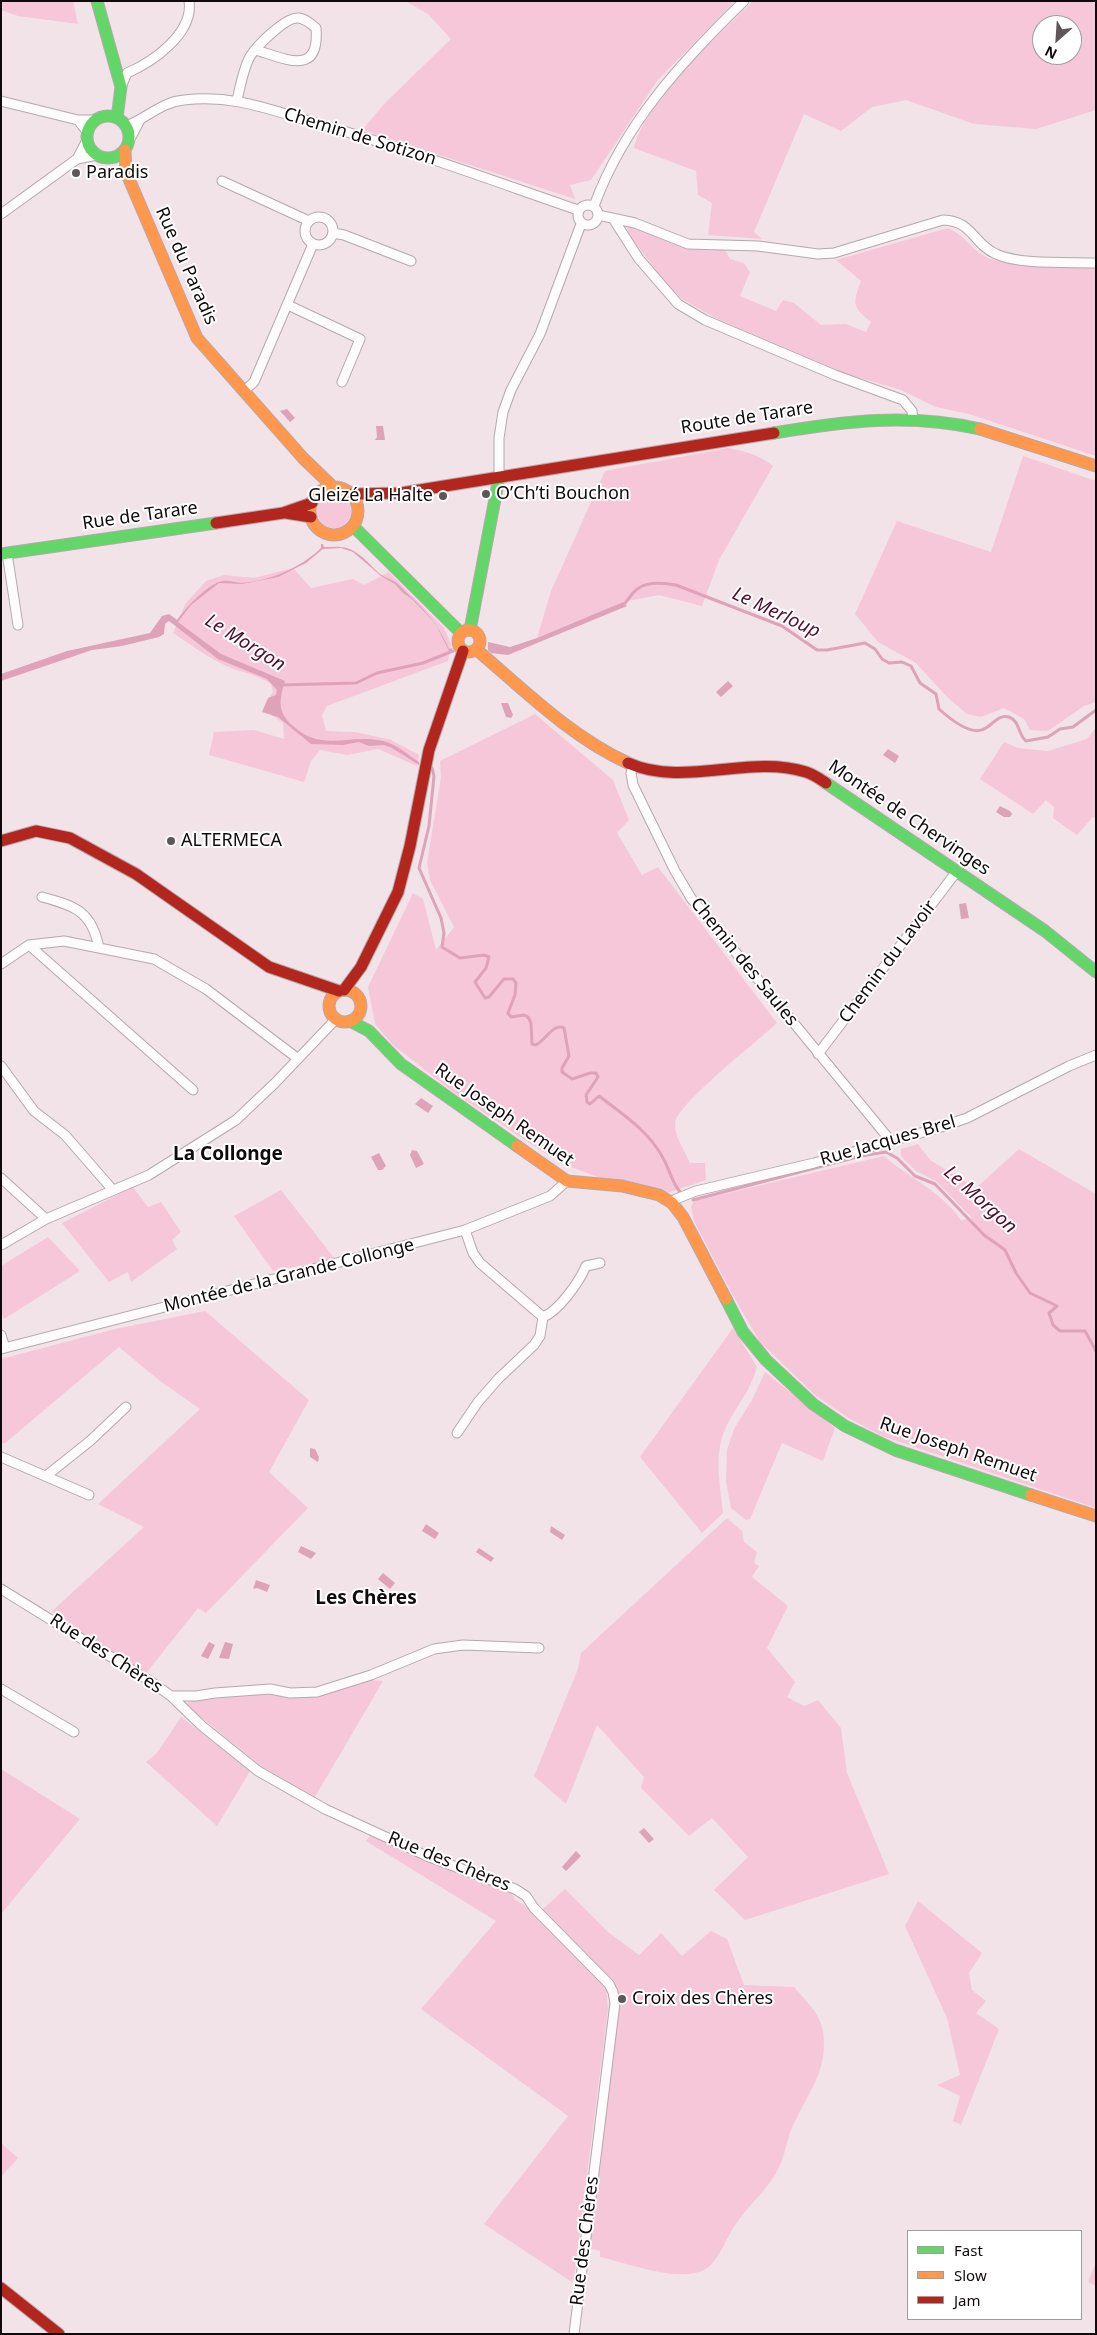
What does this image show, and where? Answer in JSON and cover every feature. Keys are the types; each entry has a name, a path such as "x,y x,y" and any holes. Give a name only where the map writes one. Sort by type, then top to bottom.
{"street":[{"path":"97,1 121,88"},
{"path":"78,159 87,137 111,120 127,73 145,66 182,32 189,16 189,1"},
{"path":"582,224 590,225 597,220 598,215 594,206 626,138 655,95 714,30 744,1"},
{"path":"237,100 250,56 256,50 283,23 298,18 306,20 316,28 317,42 311,57 303,62 295,62 256,50"},
{"name":"Chemin de Sotizon","path":"111,120 140,120 153,110 181,100 205,98 237,100 370,138 578,210"},
{"path":"1,101 78,120 111,120"},
{"path":"78,120 87,137 89,146 97,155"},
{"name":"Rue du Paradis","path":"111,120 127,146 126,172"},
{"path":"1,214 78,159 97,155 111,158 127,146 140,120"},
{"name":"Rue du Paradis","path":"111,158 126,172 197,338 303,458 333,487"},
{"path":"222,181 309,221 316,218 325,219 331,224 333,233 326,243 314,244"},
{"path":"353,526 466,632 480,637 480,645 477,650 468,653 463,651 458,644 466,632 499,478 497,471 499,438 503,412 511,390 540,334 582,224 577,215 578,210 585,205 594,206"},
{"path":"598,215 614,220 635,223 688,244 758,246 818,254 834,253 943,220 954,221 966,227 980,243 998,255 1014,259 1096,263"},
{"path":"614,220 639,259 678,304 704,320 834,375 903,400 912,411 912,420"},
{"path":"309,221 305,234 314,244"},
{"path":"333,233 344,235 411,261"},
{"path":"244,391 254,382 314,244"},
{"path":"288,305 360,339 342,382"},
{"name":"Route de Tarare","path":"352,494 401,493 848,420 912,420 949,423 984,430 1096,466"},
{"name":"Rue du Paradis","path":"303,458 313,500"},
{"path":"333,487 352,494 358,508 358,518 353,526 345,533 332,535 320,530 311,517 313,500 320,492 333,487"},
{"name":"Route de Tarare","path":"358,508 401,493"},
{"name":"Rue de Tarare","path":"4,554 283,513 313,500"},
{"name":"Rue de Tarare","path":"283,513 311,517"},
{"path":"4,554 18,625"},
{"name":"Montée de Chervinges","path":"477,650 540,704 589,741 633,765 669,772 702,772 770,766 786,767 808,772 847,795 1045,931 1096,972"},
{"path":"329,1007 331,997 342,990 361,967 398,892 410,846 430,750 463,651"},
{"name":"Chemin des Saules","path":"633,765 631,773 633,785 675,871 691,898 890,1140"},
{"path":"1,841 36,831 70,838 136,874 269,968 302,980 354,992 361,1006 369,1031"},
{"name":"Chemin du Lavoir","path":"818,1054 957,871"},
{"path":"42,897 70,905 85,914 96,932 99,948"},
{"path":"1,964 30,945 64,941 154,959 206,989 297,1058"},
{"path":"30,945 193,1090"},
{"path":"302,980 324,998 336,1019 341,1022 350,1021 357,1016 361,1006 361,967"},
{"path":"1,1245 46,1219 112,1189 149,1175 236,1120 336,1019"},
{"name":"Rue Joseph Remuet","path":"350,1021 369,1031 401,1064 567,1181 622,1186 659,1196 672,1202 683,1217 743,1332 766,1360 813,1404 845,1426 895,1450 1096,1516"},
{"name":"Rue Jacques Brel","path":"672,1202 696,1191 814,1163 938,1128 966,1118 1069,1066 1096,1055"},
{"path":"1,1066 34,1110 65,1135 112,1189"},
{"path":"1,1178 46,1219"},
{"name":"Montée de la Grande Collonge","path":"3,1348 465,1230 550,1196 567,1181"},
{"path":"465,1230 480,1263 543,1317"},
{"path":"543,1317 551,1314 580,1280 586,1266 600,1263"},
{"path":"457,1433 478,1402 499,1378 534,1345 540,1336 543,1317"},
{"path":"1,1335 3,1348"},
{"path":"46,1476 90,1441 126,1407"},
{"path":"1,1457 89,1495"},
{"name":"Rue des Chères","path":"1,1588 124,1664 171,1696 202,1726 258,1770 325,1809 427,1856 502,1883 526,1896 534,1908 609,1984 613,1992 615,2004 574,2334"},
{"path":"171,1696 196,1696 270,1688 290,1693 317,1692 371,1675 434,1649 463,1645 540,1648"},
{"path":"1,1689 74,1732"},
{"path":"1,2288 59,2334"}],"shaded area":[{"path":"1,1 73,1 78,24 18,16 1,10"},
{"path":"405,1 735,1 657,81 591,180 570,185 575,199 362,130 386,102 451,39 428,14"},
{"path":"753,1 1096,1 1096,110 1036,129 974,124 906,100 872,107 841,131 804,114 754,232 762,239 708,235 712,203 698,195 696,171 634,148 652,110 703,50"},
{"path":"630,226 688,249 725,250 730,259 744,263 750,272 740,296 776,311 783,300 794,303 821,325 846,324 866,332 871,322 857,308 855,299 861,281 836,260 948,228 959,234 984,256 995,260 1023,265 1096,267 1096,456 969,414 936,407 901,390 847,374 719,320 682,299 666,284 630,236 627,228"},
{"path":"287,409 295,418 290,422 280,411"},
{"path":"376,426 383,426 385,440 375,440 377,437"},
{"path":"728,448 752,454 773,466 719,560 702,606 659,595 623,602 537,638 551,591 605,471"},
{"path":"1023,456 1096,481 1096,702 1084,706 1048,731 1030,730 1024,719 1004,708 981,717 967,714 947,697 916,663 878,642 855,614 897,521 991,552"},
{"path":"334,494 346,499 351,511 346,523 334,528 322,523 317,511 322,499"},
{"path":"321,544 324,547 339,547 350,549 358,553 380,574 397,583 433,621 395,584 381,576 353,552 341,548 323,549 306,563 278,577 263,580 304,562 321,548"},
{"path":"293,568 311,588 353,579 364,585 389,572 444,628 451,644 448,661 327,706 322,715 326,731 355,732 391,740 419,755 417,766 378,749 347,755 320,750 311,761 304,782 209,755 214,732 254,730 284,739 283,723 265,711 267,701 273,692 271,684 218,662 173,633 186,603 206,581 224,575 254,578"},
{"path":"225,581 241,583 256,581 242,584 219,583 191,605 178,622 221,654 285,681 281,694 282,711 288,721 304,734 325,741 370,739 383,741 402,750 419,762 419,765 384,745 369,746 359,742 343,745 311,744 278,717 262,712 268,698 276,695 277,690 267,679 218,659 169,621 165,624 164,634 159,637 122,646 92,650 1,681 1,674 67,651 150,633 162,616 169,614 177,620 197,597 211,586 217,583"},
{"path":"623,602 627,606 508,655 491,653 488,650 488,642 510,647 537,638"},
{"path":"436,626 449,649 452,648 453,653 450,653"},
{"path":"728,681 733,686 721,697 716,692"},
{"path":"501,703 508,703 513,715 511,718 506,717"},
{"path":"535,714 613,780 629,820 617,833 642,875 658,867 777,1023 703,1087 679,1114 675,1123 678,1138 690,1163 705,1163 706,1180 667,1193 605,1180 574,1168 543,1152 456,1094 393,1045 375,1024 368,987 413,893 423,899 436,950 454,927 430,880 427,862 441,778 440,761"},
{"path":"1096,727 1096,818 1093,817 1077,835 1053,818 1054,807 1046,800 1033,814 980,779 1004,742 1018,748 1048,751 1087,739"},
{"path":"888,749 899,756 895,763 883,755"},
{"path":"1000,806 1010,811 1012,814 1010,817 1004,817 996,812"},
{"path":"966,903 969,918 961,919 959,904"},
{"path":"421,1098 433,1106 428,1113 415,1104"},
{"path":"918,1144 930,1160 976,1188 1019,1149 1096,1194 1096,1508 882,1436 847,1417 815,1395 760,1342 731,1292 694,1221 691,1207 694,1201 884,1156 935,1193 961,1220 972,1218 936,1181 916,1171 901,1156 901,1149"},
{"path":"412,1150 417,1151 424,1164 416,1168 410,1155"},
{"path":"379,1153 386,1166 382,1170 378,1170 371,1157"},
{"path":"133,1187 148,1207 161,1202 181,1232 172,1240 177,1249 131,1282 128,1272 109,1282 62,1223"},
{"path":"281,1190 335,1259 273,1271 234,1216"},
{"path":"48,1237 80,1271 4,1319 1,1312 1,1266"},
{"path":"205,1311 309,1400 269,1472 308,1508 206,1613 198,1608 147,1672 60,1619 52,1611 144,1527 98,1504 200,1409 160,1381 119,1347 4,1444 1,1442 1,1359 115,1329"},
{"path":"733,1328 757,1367 748,1390 727,1425 720,1446 719,1479 723,1513 702,1533 640,1457"},
{"path":"765,1372 835,1428 823,1461 782,1443 750,1519 746,1520 731,1508 726,1482 727,1450 734,1429 752,1400"},
{"path":"310,1448 315,1449 319,1457 318,1462 310,1457"},
{"path":"727,1518 742,1531 744,1542 757,1552 754,1563 759,1566 752,1577 788,1606 767,1648 795,1682 787,1697 804,1706 818,1700 841,1728 847,1773 889,1874 745,1920 714,1890 748,1857 712,1818 689,1836 641,1788 644,1777 597,1725 566,1804 534,1776 578,1669 581,1653"},
{"path":"426,1524 439,1533 435,1539 422,1531"},
{"path":"551,1526 565,1535 562,1540 550,1532"},
{"path":"301,1546 316,1553 311,1559 298,1552"},
{"path":"479,1548 494,1558 491,1562 476,1552"},
{"path":"383,1573 395,1583 390,1589 378,1579"},
{"path":"256,1580 270,1585 267,1592 257,1588 253,1589"},
{"path":"209,1642 215,1645 208,1659 201,1656"},
{"path":"225,1642 233,1644 229,1659 219,1658"},
{"path":"370,1680 383,1681 315,1797 262,1767 185,1704 192,1701 261,1694 295,1698"},
{"path":"181,1717 250,1771 217,1826 146,1762 157,1753"},
{"path":"1,1769 80,1819 1,1914"},
{"path":"644,1828 654,1839 649,1843 639,1832"},
{"path":"370,1836 511,1891 515,1900 528,1907 606,1986 608,2009 574,2279 572,2282 484,2224 568,2116 421,2009 496,1921 366,1841"},
{"path":"576,1851 581,1856 566,1871 562,1867"},
{"path":"565,1889 608,1932 639,1955 661,1933 682,1956 711,1931 727,1939 744,1985 794,1987 819,2018 823,2031 823,2059 815,2083 791,2130 779,2168 768,2186 734,2226 714,2262 704,2270 681,2274 652,2271 600,2257 600,2251 588,2248 620,2003 615,1984 542,1910"},
{"path":"918,1901 982,1953 969,1973 972,1990 986,2001 976,2013 999,2029 961,2125 953,2121 960,2096 937,2085 960,2075 947,2018 905,1926"},
{"path":"1,2143 18,2158 1,2177"},
{"path":"1096,2262 1096,2286 1088,2282"}],"waterway":[{"name":"Le Merloup","path":"622,606 637,589 647,584 676,585 782,626 817,650 865,643 875,649 882,659 889,663 902,662 911,666 920,683 936,694 939,709 961,726 974,731 986,728 1005,716 1013,719 1026,741 1048,737 1060,729 1073,727 1096,710"},
{"name":"Le Merloup","path":"280,685 356,683 377,673 423,663 453,651"},
{"name":"Le Morgon","path":"429,767 432,768 434,776 429,826 419,868 441,918 444,933 442,947 460,958 484,955 489,957 486,968 475,982 485,998 489,997 504,979 513,979 516,983 515,995 508,1013 511,1017 524,1015 528,1017 531,1023 532,1044 540,1043 556,1028 564,1028 569,1056 562,1068 562,1072 572,1079 596,1073 598,1077 586,1095 587,1102 590,1104 599,1096 643,1131 657,1148 680,1192"},
{"name":"Le Morgon","path":"693,1200 861,1156 886,1152 897,1158 915,1176 935,1184 984,1235 1005,1250 1016,1273 1030,1293 1057,1306 1049,1313 1053,1325 1060,1331 1085,1331 1096,1351"}],"traffic: fast":[{"path":"97,1 121,87 117,118"},
{"path":"108,116 123,122 129,137 123,152 108,158 93,152 87,137 93,122 108,116"},
{"path":"774,433 877,420 927,421 980,429"},
{"path":"470,630 499,478"},
{"path":"1,554 216,523"},
{"path":"353,526 461,633"},
{"path":"826,783 1045,931 1096,972"},
{"path":"350,1021 369,1031 401,1064 517,1146"},
{"path":"726,1299 743,1332 766,1360 813,1404 845,1426 895,1450 1031,1495"}],"traffic: slow":[{"path":"125,150 126,172 197,338 303,458 333,487"},
{"path":"980,429 1096,466"},
{"path":"334,487 343,489 351,494 356,502 358,511 356,520 351,528 343,533 334,535 325,533 317,528 312,520 310,511 312,502 317,494 325,489 334,487"},
{"path":"465,630 473,630 480,637 480,641 480,645 473,652 465,652 458,645 458,637 465,630"},
{"path":"477,650 549,712 587,740 628,763"},
{"path":"345,990 351,991 356,995 360,1000 361,1006 360,1012 356,1017 351,1021 345,1022 339,1021 334,1017 330,1012 329,1006 330,1000 334,995 339,991 345,990"},
{"path":"517,1146 567,1181 622,1186 659,1195 672,1203 683,1217 726,1299"},
{"path":"1031,1495 1096,1516"}],"traffic: jam":[{"path":"352,494 401,493 774,433"},
{"path":"216,523 283,513 312,503"},
{"path":"286,513 311,517"},
{"path":"344,990 361,967 398,892 410,846 429,750 463,651"},
{"path":"628,763 650,770 672,772 784,767 809,773 826,783"},
{"path":"1,841 36,831 70,838 136,874 269,967 339,991"},
{"path":"1,2288 59,2334"}],"place":[{"name":"Paradis","path":"76,173"},
{"name":"O’Ch’ti Bouchon","path":"486,494"},
{"name":"Gleizé La Halte","path":"443,496"},
{"name":"ALTERMECA","path":"171,841"},
{"name":"Croix des Chères","path":"622,1999"}],"district":[{"name":"La Collonge","path":"228,1155"},
{"name":"Les Chères","path":"366,1599"}]}
